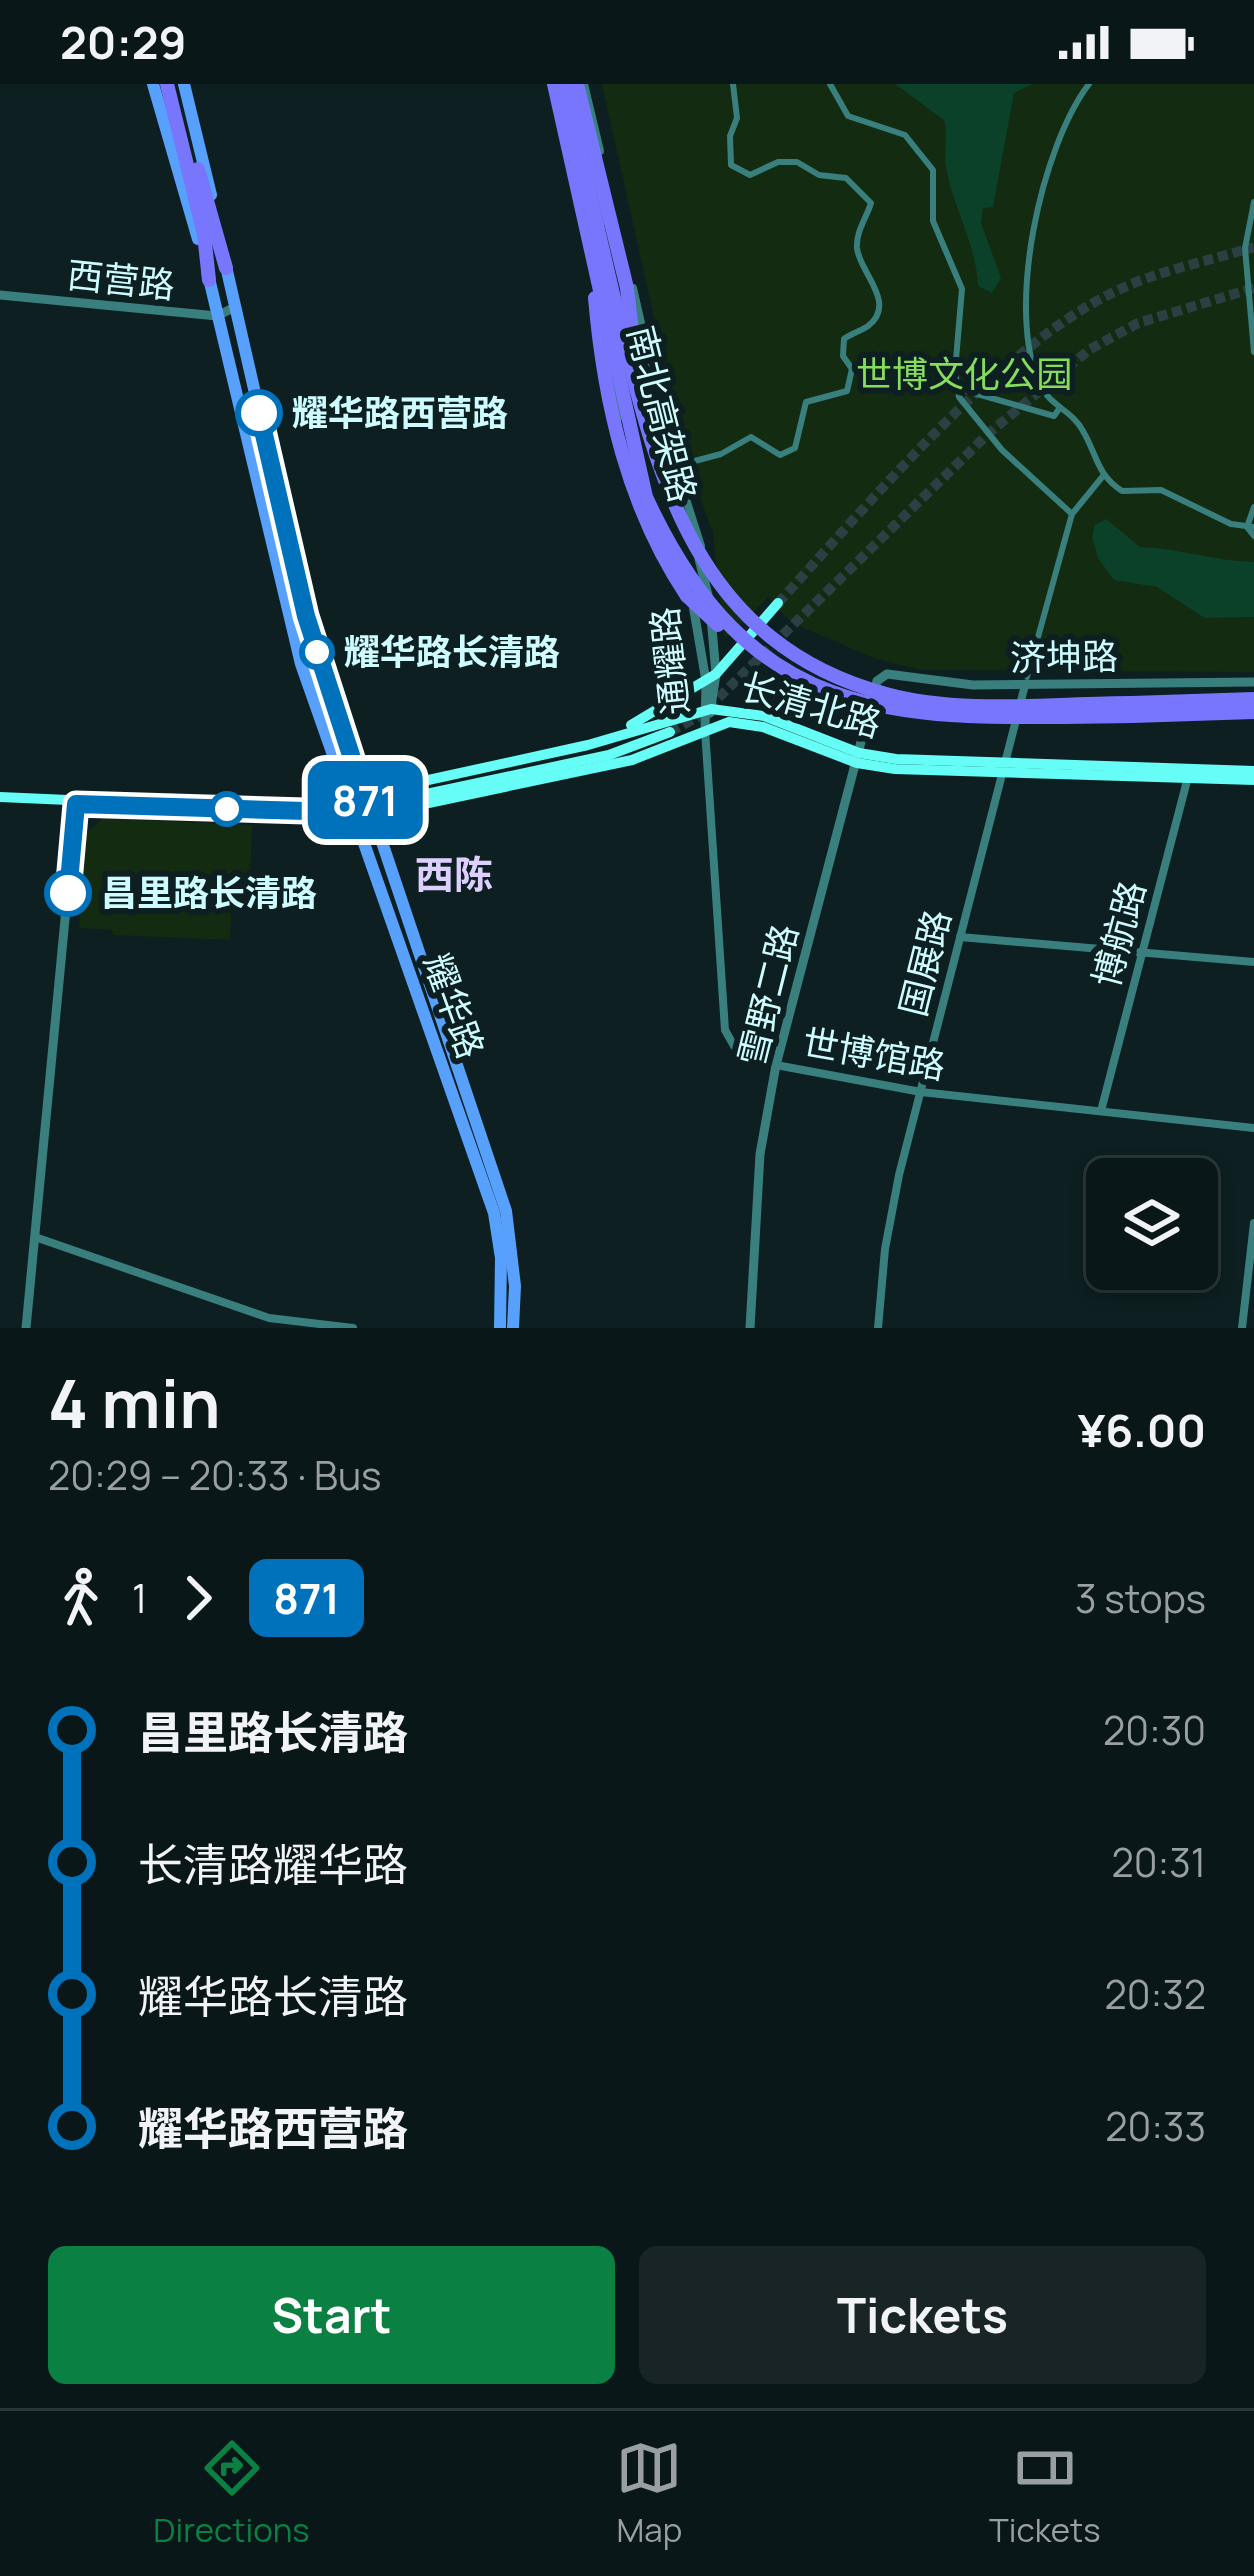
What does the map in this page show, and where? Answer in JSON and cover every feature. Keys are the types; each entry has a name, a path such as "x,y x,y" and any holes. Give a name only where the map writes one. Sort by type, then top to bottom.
{"highway":[{"name":"南北高架路","path":"551,84 646,497 705,602 749,646 817,686 914,716 1254,712"},
{"name":"南北高架路","path":"574,84 638,400 667,495 685,534 722,588 770,636 838,677 887,694 940,703 1254,699"},
{"path":"574,84 585,111 627,288 638,400"},
{"path":"170,85 226,268"},
{"path":"170,85 204,234 209,280"},
{"path":"595,298 604,372 631,486 658,553 704,615 749,646"}],"main road":[{"name":"耀华路","path":"226,268 306,616 506,1211 515,1286 513,1328"},
{"name":"耀华路","path":"209,280 301,664 343,805 353,819 494,1213 502,1258 500,1328"},
{"path":"613,735 711,678 749,646 778,603"},
{"name":"长清北路","path":"0,797 76,804 343,805 363,794 706,709 764,716 858,758"},
{"name":"长清北路","path":"353,819 398,807 405,812 632,760 705,730 743,722 858,758 1002,770 1254,776"},
{"path":"398,807 403,800 609,755 670,731"}],"street":[{"name":"通耀路","path":"551,84 628,440 689,588 711,678"},
{"name":"通耀路","path":"574,84 652,437 706,583 713,631 705,730"},
{"path":"574,84 676,466 697,526 706,583"},
{"path":"676,466 721,454 751,437 779,455 795,448 806,402 821,395 838,397 853,381 843,356 844,339 867,327 879,303 878,290 857,253 857,234 871,203 845,178 819,175 797,162 778,162 750,176 731,165 730,136 737,118 734,84"},
{"path":"830,84 848,116 905,135 933,170 933,221 962,290 956,388 1002,450 1072,514"},
{"path":"1089,84 1046,173 1025,316 1031,363 1046,398 1081,426 1102,476 1122,491 1172,492 1252,530 1254,507"},
{"path":"1254,202 1245,248 1254,352"},
{"name":"西营路","path":"0,295 217,316 235,307"},
{"path":"956,388 1054,416 1059,410"},
{"path":"1026,681 1072,514 1102,476"},
{"path":"713,631 728,647 749,646"},
{"name":"济坤路","path":"877,681 886,674 950,684 1254,682"},
{"name":"雪野二路","path":"750,1328 760,1154 776,1065 877,681"},
{"name":"国展路","path":"878,1328 884,1249 1026,681"},
{"name":"世博馆路","path":"705,730 725,1030 734,1046 776,1065 921,1092 1254,1128"},
{"name":"博航路","path":"1100,1111 1188,774"},
{"path":"26,1328 76,804"},
{"path":"960,937 1254,962"},
{"path":"1242,1328 1254,1223"},
{"path":"35,1237 268,1318 353,1328"}],"green space":[{"name":"世博文化公园","path":"602,84 1254,84 1254,672 921,670 876,659 792,623 768,597 730,636 724,636 713,533 685,457"},
{"path":"103,818 252,825 250,879 231,878 230,901 223,901 223,912 231,913 230,940 113,935 112,930 79,928 80,915 73,914 81,838"}],"shaded area":[{"path":"895,84 1032,84 1014,93 993,207 983,208 981,223 1001,278 992,293 978,286 946,168 944,120"},
{"path":"1106,519 1140,547 1254,562 1254,617 1205,618 1157,587 1114,580 1098,558 1092,537 1095,525"}],"tunnel":[{"path":"778,603 892,477 1025,350 1114,292 1254,247"},
{"path":"670,732 701,715 989,433 1089,350 1138,323 1254,288"}],"bus line":[{"name":"871","path":"68,893 76,804 340,812 353,819 370,814 306,616 259,413"}],"place":[{"name":"耀华路西营路","path":"259,413"},
{"name":"耀华路长清路","path":"317,652"},
{"name":"昌里路长清路","path":"68,893"}],"district":[{"name":"西陈","path":"454,875"}]}
